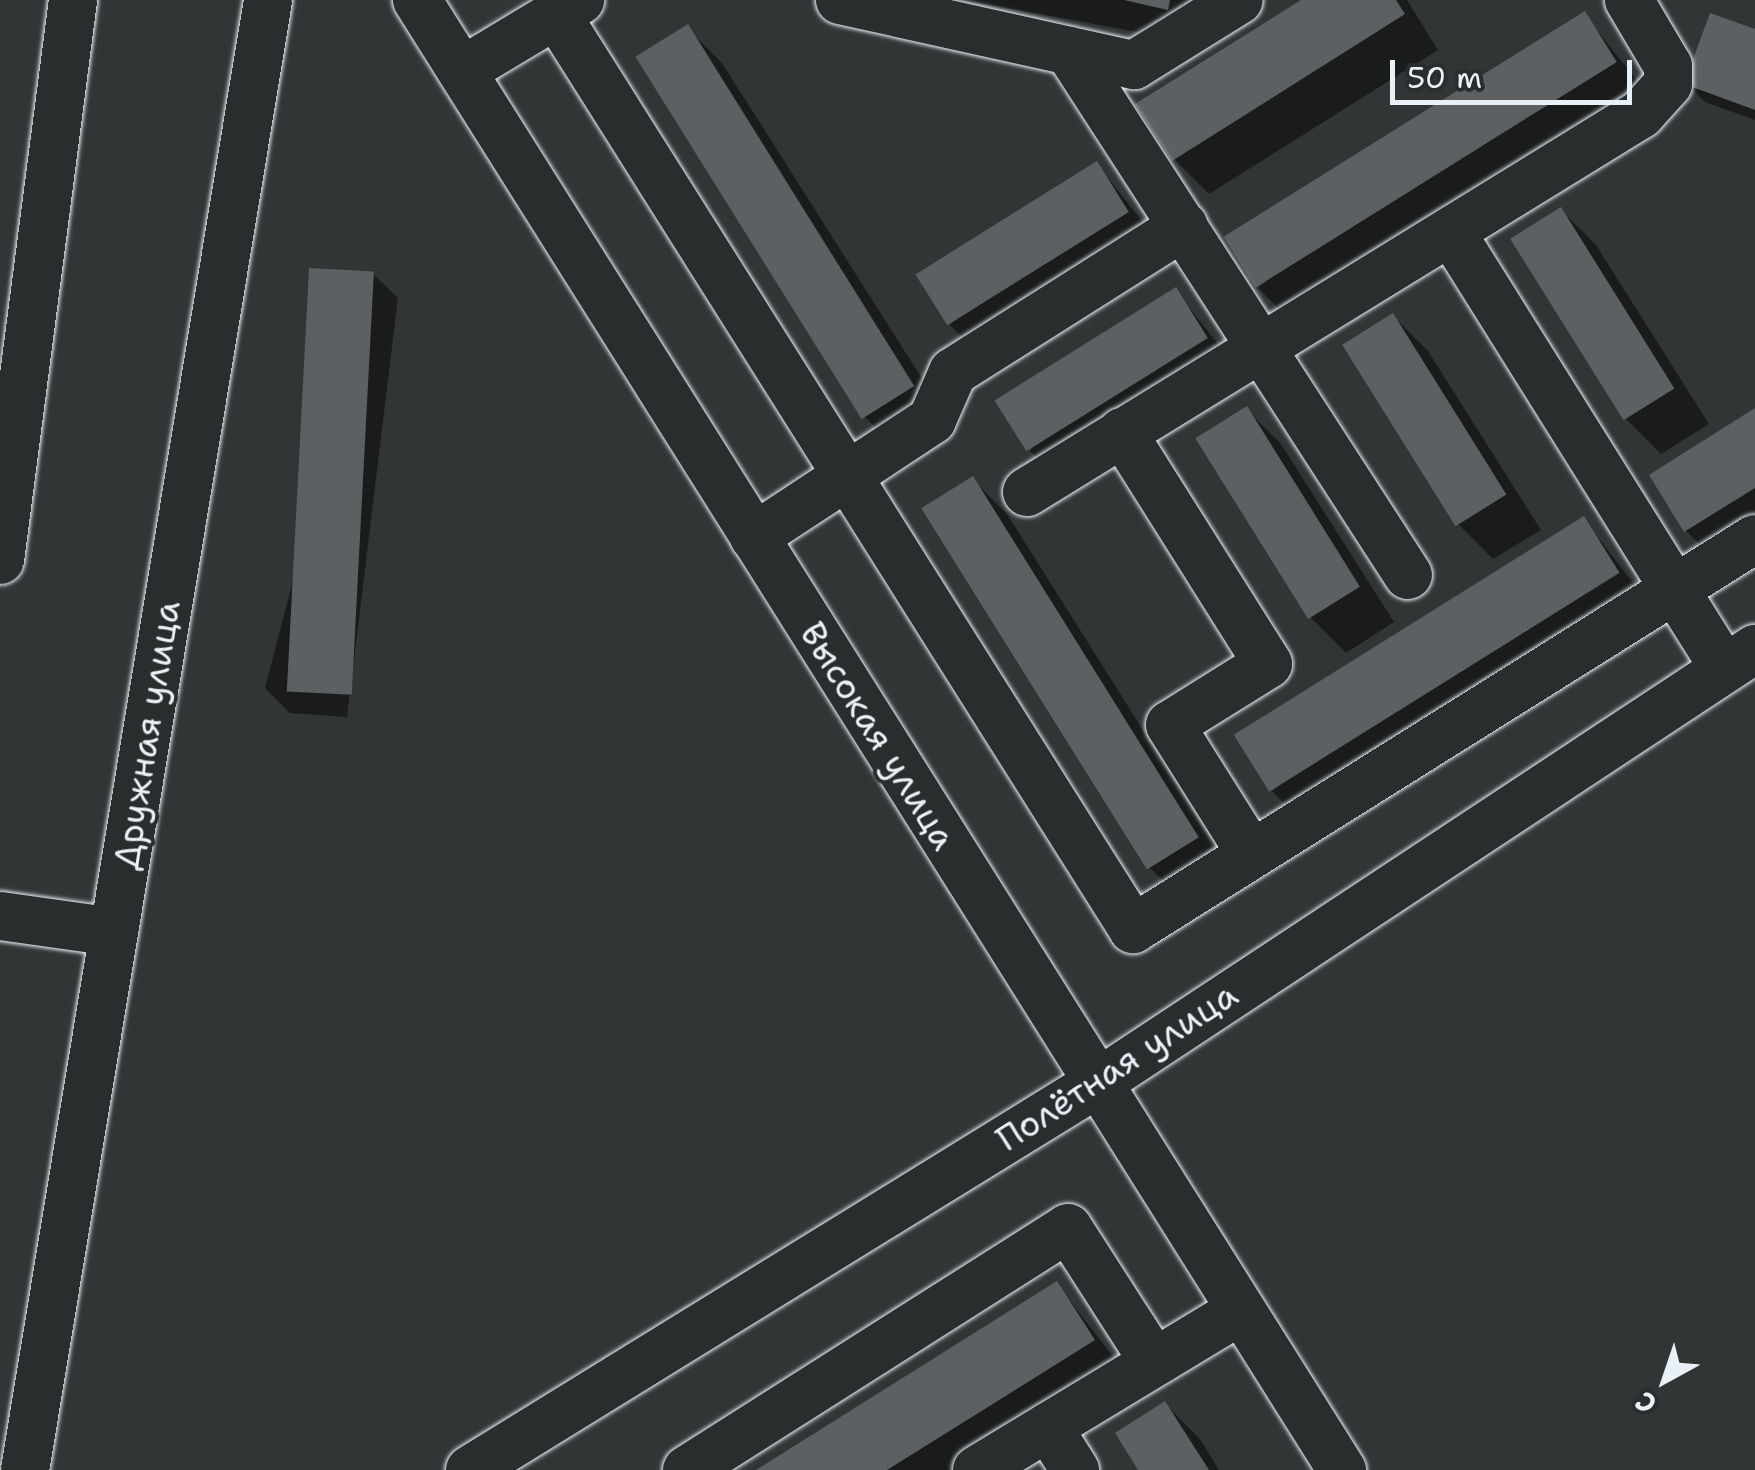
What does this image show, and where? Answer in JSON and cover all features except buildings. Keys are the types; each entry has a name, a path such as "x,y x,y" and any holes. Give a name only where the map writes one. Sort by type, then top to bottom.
{"street":[{"path":"0,560 73,0"},
{"name":"Дружная улица","path":"26,1470 268,0"},
{"name":"Высокая улица","path":"417,0 1342,1470"},
{"path":"840,0 1134,66 1239,0"},
{"path":"1027,492 1452,232 1659,99 1668,66 1629,0"},
{"path":"462,71 568,7 846,478 1133,929 1250,852 1755,539"},
{"path":"1070,51 1408,575"},
{"path":"754,537 932,420 953,372 1184,226"},
{"path":"1452,232 1678,586 1740,658"},
{"path":"1122,432 1268,664 1170,725 1250,852"},
{"name":"Полётная улица","path":"481,1467 1096,1084 1740,658"},
{"path":"0,916 114,932"},
{"path":"686,1470 1068,1228 1154,1362"},
{"path":"977,1470 1240,1310"},
{"path":"1048,1427 1075,1470"}]}
